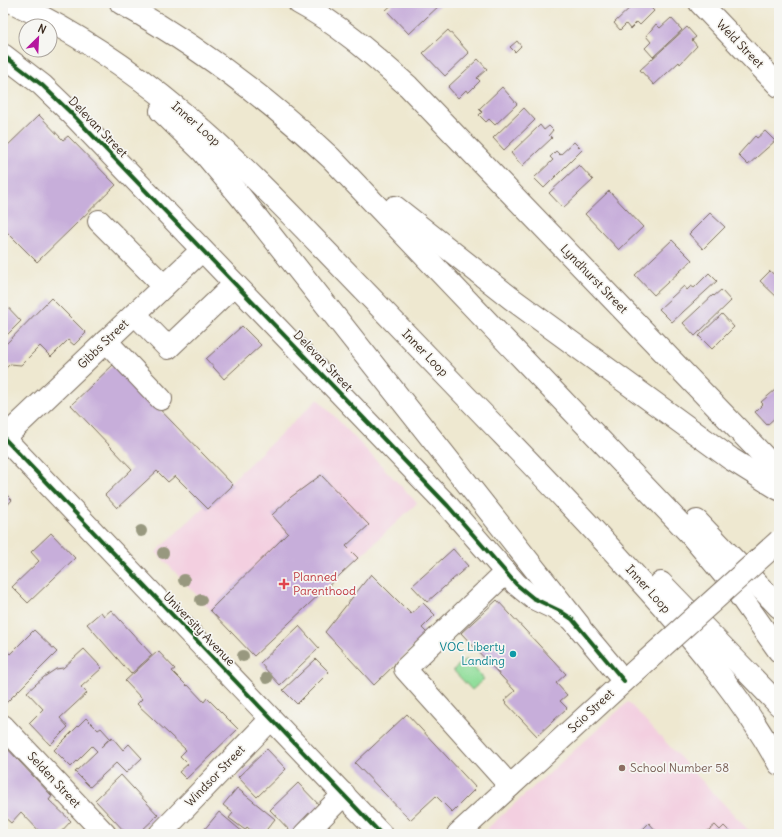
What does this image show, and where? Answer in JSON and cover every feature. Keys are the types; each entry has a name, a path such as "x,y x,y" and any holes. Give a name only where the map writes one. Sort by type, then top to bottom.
{"main road":[{"name":"Inner Loop","path":"14,3 44,18"},
{"path":"121,3 177,36 231,73 512,299 731,459 778,474"},
{"name":"Lyndhurst Street","path":"299,3 336,26 362,45 408,86 778,474"},
{"name":"Weld Street","path":"700,3 779,86"},
{"name":"Inner Loop","path":"58,26 107,55 136,75 212,137 260,182 615,553 698,647 738,699 779,764"},
{"path":"58,26 93,52 131,84 179,128 214,164 317,292 579,625"},
{"name":"Delevan Street","path":"3,55 61,103 448,506 506,572 527,593 560,611 579,625 609,666 628,678"},
{"path":"307,135 363,190 645,484 710,556 750,608 779,651"},
{"path":"99,221 164,286"},
{"name":"Gibbs Street","path":"4,437 202,250"},
{"path":"135,314 168,348 235,284"},
{"path":"106,341 161,399"},
{"path":"510,344 689,513 779,607"},
{"name":"University Avenue","path":"4,437 381,834"},
{"path":"523,456 660,582 777,703"},
{"name":"Scio Street","path":"458,834 779,541"},
{"path":"506,572 405,669 510,786"},
{"name":"Windsor Street","path":"160,834 271,719"},
{"name":"Selden Street","path":"3,726 105,834"},
{"path":"305,834 344,794"}],"shaded area":[{"path":"318,399 417,503 254,656 156,552"},
{"name":"School Number 58","path":"628,702 752,834 481,834"}],"green space":[{"path":"466,659 484,679 472,690 453,670"}],"building":[{"path":"394,3 442,3 409,34 386,10"},
{"path":"635,3 657,3 651,8 654,11 640,25 637,22 630,29 626,24 620,30 614,23"},
{"path":"671,18 682,30 653,57 645,48 651,42 646,36 656,24 660,28"},
{"path":"687,27 696,37 692,40 697,46 680,64 679,62 654,85 640,70"},
{"path":"448,30 469,53 445,76 423,53"},
{"path":"517,41 521,46 515,52 510,47"},
{"path":"478,59 487,69 477,78 480,81 468,93 466,90 458,98 448,87"},
{"path":"502,87 517,104 495,125 489,119 486,122 479,115 482,112 479,109"},
{"path":"524,108 535,120 504,150 493,138"},
{"path":"39,115 63,140 68,136 116,185 37,262 3,228 3,150"},
{"path":"540,125 544,130 549,126 553,130 549,135 552,138 522,166 511,153"},
{"path":"765,131 775,141 748,165 738,155 755,136 757,138"},
{"path":"574,142 582,150 544,188 534,178 553,160 550,157 556,151 560,155"},
{"path":"579,165 593,180 563,208 549,193"},
{"path":"609,191 643,227 619,250 585,214"},
{"path":"710,213 725,227 703,249 689,234"},
{"path":"672,240 692,260 654,295 635,275"},
{"path":"770,271 779,279 779,299 760,281"},
{"path":"709,273 717,281 672,322 659,309 684,286 687,290 691,286 694,288"},
{"path":"721,290 731,301 695,336 683,323 713,295 714,296"},
{"path":"51,298 86,333 74,345 68,340 51,357 40,346 21,365 10,364 3,371 3,347"},
{"path":"3,302 21,321 3,339"},
{"path":"722,314 734,327 712,349 699,336"},
{"path":"242,326 261,345 224,379 206,359"},
{"path":"115,363 233,485 208,509 175,476 168,482 157,471 117,508 105,495 132,469 71,405"},
{"path":"775,390 777,392 779,390 779,414 767,425 755,412 763,404 761,402"},
{"name":"Planned Parenthood","path":"321,475 369,525 346,546 358,558 254,656 210,610 288,533 272,515 291,497"},
{"path":"3,491 12,500 3,510"},
{"path":"51,533 75,558 28,603 12,587 39,561 31,552"},
{"path":"453,549 468,566 427,602 412,586"},
{"path":"371,574 411,614 423,603 435,615 422,628 427,633 374,685 325,632"},
{"name":"VOC Liberty Landing","path":"497,600 566,674 556,683 567,695 560,701 567,708 537,736 504,701 515,691 461,633"},
{"path":"111,610 152,655 131,674 87,624 101,612 104,616"},
{"path":"299,626 319,648 280,685 260,663"},
{"path":"34,630 57,652 3,706 3,647 10,654"},
{"path":"84,649 102,668 81,687 87,693 60,718 68,727 50,745 29,723 43,709 27,692 56,669 63,668"},
{"path":"158,651 175,669 172,671 187,686 188,685 204,702 207,698 238,729 186,779 179,772 188,764 180,756 186,750 137,704 142,699 125,681"},
{"path":"316,659 329,672 297,704 283,690"},
{"path":"407,714 476,788 452,812 436,796 410,820 355,763"},
{"path":"86,718 98,730 101,728 110,738 101,747 112,737 123,750 129,744 142,758 126,773 116,763 90,787 75,772 97,751 92,746 71,767 54,750"},
{"path":"3,744 52,796 49,800 71,821 59,834 42,834 21,812 11,823 3,816"},
{"path":"267,749 286,769 257,797 238,777"},
{"path":"121,775 158,815 138,834 127,834 95,800"},
{"path":"298,783 322,808 295,834 293,834 270,810"},
{"path":"237,788 275,819 263,834 255,834 247,827 245,830 229,818 233,813 223,805"},
{"path":"219,812 245,834 206,834 203,831"},
{"path":"649,823 659,834 638,834"},
{"path":"715,825 720,830 724,826 732,834 704,834"}],"cycle path":[{"path":"3,55 42,85 70,112 448,506 516,584 533,598 560,611 572,619 624,681"},
{"path":"3,437 381,834"}],"place":[{"name":"Planned Parenthood","path":"284,584"},
{"name":"VOC Liberty Landing","path":"513,654"},
{"name":"School Number 58","path":"622,768"}]}
